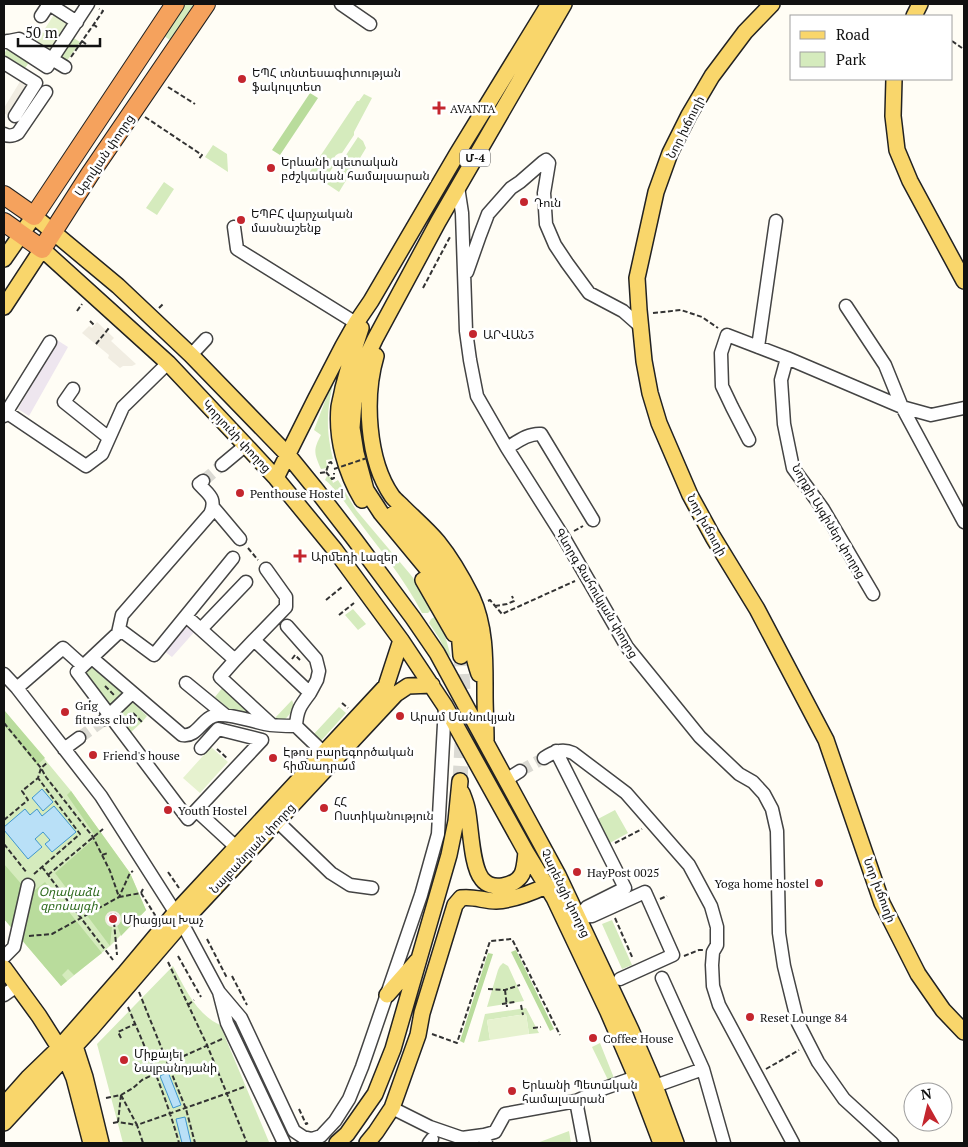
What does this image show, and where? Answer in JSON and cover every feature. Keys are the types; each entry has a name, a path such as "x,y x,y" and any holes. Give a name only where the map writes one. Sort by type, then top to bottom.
{"highway":[{"name":"Աբովյան փողոց","path":"42,249 206,4"},
{"name":"Աբովյան փողոց","path":"34,216 170,6"},
{"name":"Կորյունի փողոց","path":"4,195 34,216"},
{"name":"Կորյունի փողոց","path":"4,222 42,249"}],"main road":[{"name":"Մ-4","path":"370,301 549,4"},
{"name":"Մ-4","path":"389,314 458,187 564,4"},
{"name":"Նոր խճուղի","path":"772,4 744,32 712,76 689,115 670,153 656,192 637,278 644,361 652,401 659,423 690,496 757,609 826,740 882,903 918,974 943,1010 964,1032"},
{"path":"894,80 893,116 898,150 910,181 960,265 964,281"},
{"name":"Կորյունի փողոց","path":"34,216 118,286 191,355 288,455 355,540 437,653"},
{"name":"Աբովյան փողոց","path":"4,259 34,216"},
{"name":"Կորյունի փողոց","path":"42,249 168,363 276,478 335,550 402,640 432,685"},
{"name":"Աբովյան փողոց","path":"4,307 42,249"},
{"path":"276,478 315,400 356,323 370,301"},
{"path":"370,301 352,353 339,406 339,430 343,456 358,493 373,518 424,582 454,634 460,656 459,631 454,612 428,571 366,490 356,454 352,428 354,402 364,362 389,314"},
{"path":"389,314 373,368 369,396 369,415 375,456 379,471 392,496 437,541 454,564 479,616 485,656 486,744"},
{"path":"366,490 408,530 444,570 465,610 485,695"},
{"name":"Նալբանդյան փողոց","path":"178,918 236,847 386,686 402,640"},
{"name":"Չարենցի փողոց","path":"437,653 558,875 631,1030 655,1086 676,1143"},
{"name":"Չարենցի փողոց","path":"432,685 554,898 608,1012 636,1077 661,1143"},
{"name":"Նալբանդյան փողոց","path":"4,1123 66,1050 124,974 277,821 396,694 408,686 432,685"},
{"path":"337,1143 376,1094 393,1049 450,854 460,784 467,806 476,867 482,880 491,885 501,886 515,881 521,876 525,867 526,852"},
{"path":"366,1143 392,1108 415,1046 422,1013 455,904 461,898 470,896 496,901 516,897 546,886"},
{"path":"387,995 420,958"},
{"path":"420,958 422,1013"},
{"path":"4,968 85,1077 101,1143"},
{"path":"66,1050 91,1143"},
{"name":"Նալբանդյան փողոց","path":"4,1105 28,1078 66,1050"}],"street":[{"path":"42,16 48,4 76,22"},
{"path":"341,4 370,24"},
{"path":"52,59 76,22 93,6"},
{"path":"5,41 19,39 64,67"},
{"path":"4,63 36,83 15,116"},
{"path":"4,134 13,136 18,134 46,92"},
{"path":"464,286 472,257 488,214 511,188 546,160 549,163 544,193 546,224 555,245 589,292 623,312 640,326"},
{"name":"Գևորգ Ջահուկյան փողոց","path":"458,187 462,213 466,331 477,396 507,448 587,576 627,647 700,736 739,774 753,782 764,794 772,809 776,831 779,933 784,966 798,1023 818,1062 844,1098 892,1143"},
{"path":"758,347 776,221"},
{"path":"234,228 237,249 356,323"},
{"path":"846,306 885,365 902,407 964,522"},
{"path":"750,440 722,386 721,352 727,335 787,358 902,407 931,414 964,408"},
{"path":"191,355 206,339"},
{"path":"50,342 5,414 86,466 102,454 123,407 168,363"},
{"name":"Նորքի Այգիներ փողոց","path":"787,358 781,380 784,424 794,468 823,509 873,594"},
{"path":"73,389 64,402 109,438"},
{"path":"507,448 530,435 541,434 593,520"},
{"path":"222,466 246,446"},
{"path":"203,481 199,484 213,500 210,514 122,615 118,632 77,672 97,698 108,717 188,819 262,740 218,729 208,747"},
{"path":"213,506 240,539"},
{"path":"119,629 154,655 232,558"},
{"path":"263,566 286,596 286,607 220,677 272,725"},
{"path":"201,629 246,582"},
{"path":"186,616 236,660"},
{"path":"287,626 316,659 319,671 317,680 310,693 299,707 296,726"},
{"path":"254,640 310,693"},
{"path":"17,688 63,648 122,684 180,734 185,736 192,734 211,716 225,715 272,725 296,726 324,753"},
{"path":"4,674 101,796 178,918 219,992 241,1018 294,1131 303,1137 312,1138 321,1136 335,1121 349,1099 362,1067 421,895 438,834 445,706"},
{"path":"186,683 225,715"},
{"path":"108,717 132,693"},
{"path":"64,749 80,738"},
{"path":"556,751 625,888 587,907 578,917"},
{"path":"544,758 556,751 573,753 626,793 689,866 711,906 717,927 717,945 713,952 712,965 713,986 720,1005 793,1143"},
{"path":"506,780 520,772"},
{"path":"197,811 236,847"},
{"path":"277,821 331,873 350,885 372,888"},
{"path":"4,956 14,947 28,885"},
{"path":"578,917 592,916 645,892 674,955 620,979"},
{"path":"662,978 703,1070 724,1143"},
{"path":"4,995 17,986"},
{"path":"219,992 227,1023 284,1143"},
{"path":"655,1086 703,1070"},
{"path":"392,1108 430,1127 462,1138 485,1139 495,1132 505,1114 576,1100 636,1077"},
{"path":"576,1100 584,1143"}],"path":[{"path":"64,67 103,11 93,6"},
{"path":"953,42 962,48"},
{"path":"166,85 195,104"},
{"path":"145,117 202,155 198,160"},
{"path":"423,288 462,213"},
{"path":"77,311 82,304"},
{"path":"639,310 652,313 681,310 702,317 727,335"},
{"path":"90,321 94,326"},
{"path":"96,344 109,328"},
{"path":"334,469 367,458"},
{"path":"329,462 331,462 334,469 334,478 332,479 326,472 329,462"},
{"path":"320,473 326,472"},
{"path":"564,538 593,520"},
{"path":"240,539 263,566"},
{"path":"502,614 587,576"},
{"path":"326,600 342,587"},
{"path":"495,606 514,601 512,596"},
{"path":"339,615 354,603"},
{"path":"97,698 118,688 122,684"},
{"path":"342,703 351,712"},
{"path":"133,713 144,723"},
{"path":"4,723 93,837 110,871 119,897"},
{"path":"208,747 229,759 225,763"},
{"path":"4,820 28,800 22,791 38,778 41,768 48,762"},
{"path":"4,844 30,877 80,834 38,778"},
{"path":"605,848 653,823"},
{"path":"48,875 102,829"},
{"path":"102,855 108,853"},
{"path":"42,867 113,960"},
{"path":"119,897 132,870"},
{"path":"168,872 182,893"},
{"path":"141,893 143,888"},
{"path":"16,937 52,934 119,897 141,893"},
{"path":"141,893 155,915 141,927"},
{"path":"612,912 634,960"},
{"path":"114,922 117,956"},
{"path":"428,1032 457,1043 490,941 512,938 560,1035"},
{"path":"207,939 228,978"},
{"path":"178,956 201,997"},
{"path":"168,962 208,1045 247,1143"},
{"path":"488,988 501,991 520,985"},
{"path":"505,990 507,1007"},
{"path":"139,992 186,1109 195,1143"},
{"path":"188,1005 194,1000"},
{"path":"502,1004 515,1002"},
{"path":"127,1005 156,1073 179,1143"},
{"path":"521,1005 523,1015"},
{"path":"121,1038 118,1032 136,1024"},
{"path":"534,1028 541,1027"},
{"path":"106,1098 120,1095 133,1088 142,1080 165,1069 168,1063 222,1038"},
{"path":"756,1074 809,1044"},
{"path":"113,1123 118,1122 137,1126 228,1094 242,1087"},
{"path":"118,1122 120,1095"},
{"path":"120,1095 137,1126 142,1143"},
{"path":"304,1107 298,1109 306,1124 308,1123"}],"shaded area":[{"path":"24,75 36,83 9,116 4,113 4,108"},
{"path":"97,322 114,338 111,341 136,364 120,368 108,358 109,355 82,333 89,326 92,328"},
{"path":"57,340 68,347 29,416 18,409"},
{"path":"187,622 196,630 172,657 164,651"},
{"path":"113,911 119,913 121,919 119,925 113,927 107,925 105,919 107,913"}],"green space":[{"path":"185,4 194,4 170,40 164,36"},
{"path":"55,13 71,23 53,52 37,41"},
{"path":"72,37 80,42 64,65 57,60"},
{"path":"8,47 30,61 23,71 4,59 4,54"},
{"path":"310,93 318,98 280,155 272,150"},
{"path":"364,94 372,98 354,135 342,153 335,156 335,164 323,182 309,173 357,101"},
{"path":"358,137 363,141 366,148 354,168 347,163 346,155"},
{"path":"213,145 227,154 228,172 205,157"},
{"path":"346,164 353,169 339,192 327,184 338,167 343,167"},
{"path":"164,182 174,189 157,215 146,208"},
{"path":"335,375 328,417 333,459 326,460 327,468 321,469 315,452 321,435 314,430"},
{"path":"327,476 331,477 333,483 338,480 356,510 417,583 432,609 428,613 422,613 390,563 340,496 325,480"},
{"path":"353,609 366,624 358,630 345,615"},
{"path":"436,616 444,632 451,657 447,654 429,623"},
{"path":"93,666 126,696 112,709 84,675"},
{"path":"223,687 251,710 245,717 236,715 215,697"},
{"path":"130,700 147,716 130,733 116,713"},
{"path":"292,700 295,708 281,724 275,718"},
{"path":"339,707 346,713 320,742 313,735"},
{"name":"Օղակաձև զբոսայգի","path":"4,710 71,791 130,873 146,910 110,946 61,986 4,919"},
{"path":"4,710 45,758 37,765 4,725"},
{"path":"211,747 228,762 200,793 183,778"},
{"path":"71,791 130,873 146,910 121,936 117,925 121,921 108,924 112,926 110,946 55,873 96,837 67,795"},
{"path":"615,810 628,833 608,844 596,820"},
{"path":"4,864 30,894 45,882 102,953 74,975 68,969 62,975 67,981 61,986 4,919"},
{"path":"612,920 632,965 622,969 602,924"},
{"path":"516,950 554,1029 550,1031 511,952"},
{"path":"488,953 493,954 464,1043 460,1041"},
{"path":"503,963 508,966 524,1001 487,1007 498,970"},
{"path":"173,966 192,1000 204,1014 220,1025 269,1142 123,1143 97,1044"},
{"path":"526,1008 539,1033 529,1034 526,1014 487,1020 490,1040 478,1042 485,1014"},
{"path":"526,1014 529,1034 490,1040 487,1020"},
{"path":"600,1043 614,1078 608,1080 592,1047"},
{"path":"569,1131 571,1143 537,1143"}],"water":[{"path":"42,789 53,802 43,811 32,798"},
{"path":"54,806 76,832 52,852 45,844 50,840 43,832 35,839 42,847 28,859 4,830 4,827 25,809 30,815 37,809 42,816"},
{"path":"168,1072 181,1105 173,1108 160,1076"},
{"path":"185,1117 191,1143 182,1143 176,1119"}],"tunnel":[{"path":"203,481 222,465"},
{"path":"460,781 464,707 461,656"},
{"path":"79,738 105,719"},
{"path":"520,771 544,758"}],"place":[{"name":"ԵՊՀ տնտեսագիտության ֆակուլտետ","path":"242,79"},
{"name":"AVANTA","path":"439,108"},
{"name":"Երևանի պետական բժշկական համալսարան","path":"271,168"},
{"name":"Դուն","path":"524,202"},
{"name":"ԵՊԲՀ վարչական մասնաշենք","path":"241,220"},
{"name":"ԱՐՎԱՆ3","path":"473,334"},
{"name":"Penthouse Hostel","path":"240,493"},
{"name":"Արմեդի Լազեր","path":"300,556"},
{"name":"Grig fitness club","path":"65,712"},
{"name":"Արամ Մանուկյան","path":"400,716"},
{"name":"Friend's house","path":"93,755"},
{"name":"Էթոս բարեգործական հիմնադրամ","path":"273,758"},
{"name":"ՀՀ Ոստիկանություն","path":"324,808"},
{"name":"Youth Hostel","path":"168,810"},
{"name":"HayPost 0025","path":"577,872"},
{"name":"Yoga home hostel","path":"819,883"},
{"name":"Միացյալ Խաչ","path":"113,919"},
{"name":"Reset Lounge 84","path":"750,1017"},
{"name":"Coffee House","path":"593,1038"},
{"name":"Միքայել Նալբանդյանի","path":"124,1060"},
{"name":"Երևանի Պետական համալսարան","path":"512,1091"}]}
